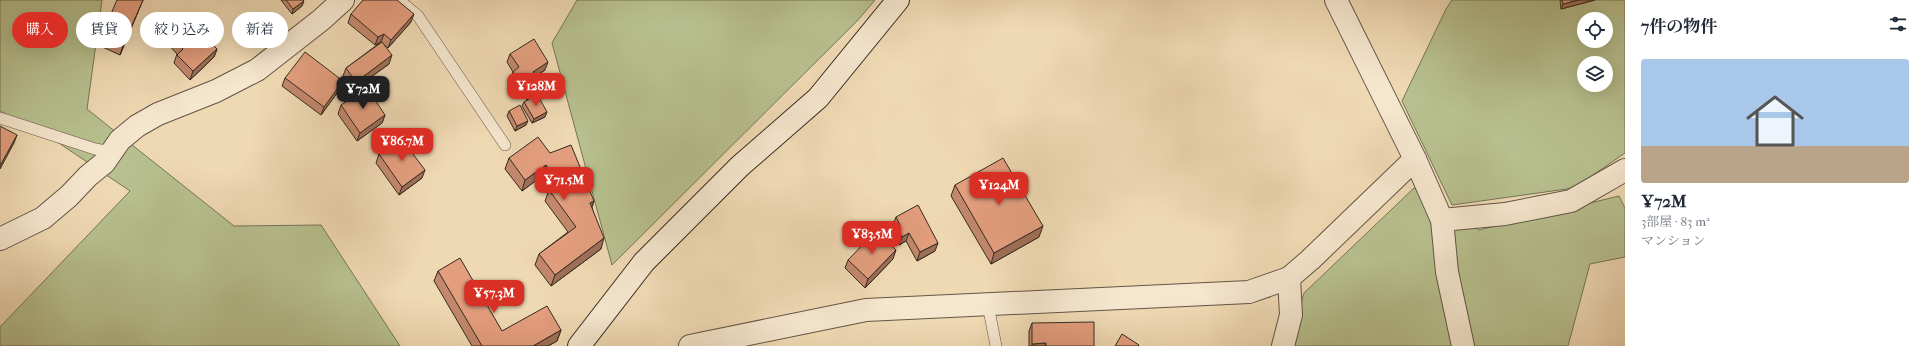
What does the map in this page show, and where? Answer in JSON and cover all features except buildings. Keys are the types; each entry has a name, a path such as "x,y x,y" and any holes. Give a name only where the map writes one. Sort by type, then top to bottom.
{"street":[{"path":"0,239 43,218 104,163 120,140 137,126 158,114 216,91 257,70 321,20 343,0"},
{"path":"579,346 644,262 740,166 818,98 898,0"},
{"path":"1336,0 1416,158 1442,220 1447,272 1464,346"},
{"path":"690,346 866,310 1249,292 1289,278 1310,260 1416,158"},
{"path":"1442,220 1505,214 1571,201 1625,170"},
{"path":"1283,346 1291,315 1289,278"}],"lane":[{"path":"399,0 418,16 505,145"},
{"path":"0,118 95,149 112,152"},
{"path":"988,305 996,346"}],"green space":[{"path":"0,0 102,0 100,12 76,12 76,48 95,48 87,109 234,226 321,225 400,346 0,346 0,327 130,191 44,133 0,111"},
{"path":"577,0 875,0 858,20 612,265 552,43"},
{"path":"1452,0 1625,0 1625,153 1574,188 1452,205 1402,101 1446,9"},
{"path":"1414,188 1479,230 1619,196 1625,208 1625,257 1590,264 1568,346 1289,346 1304,293"}]}
